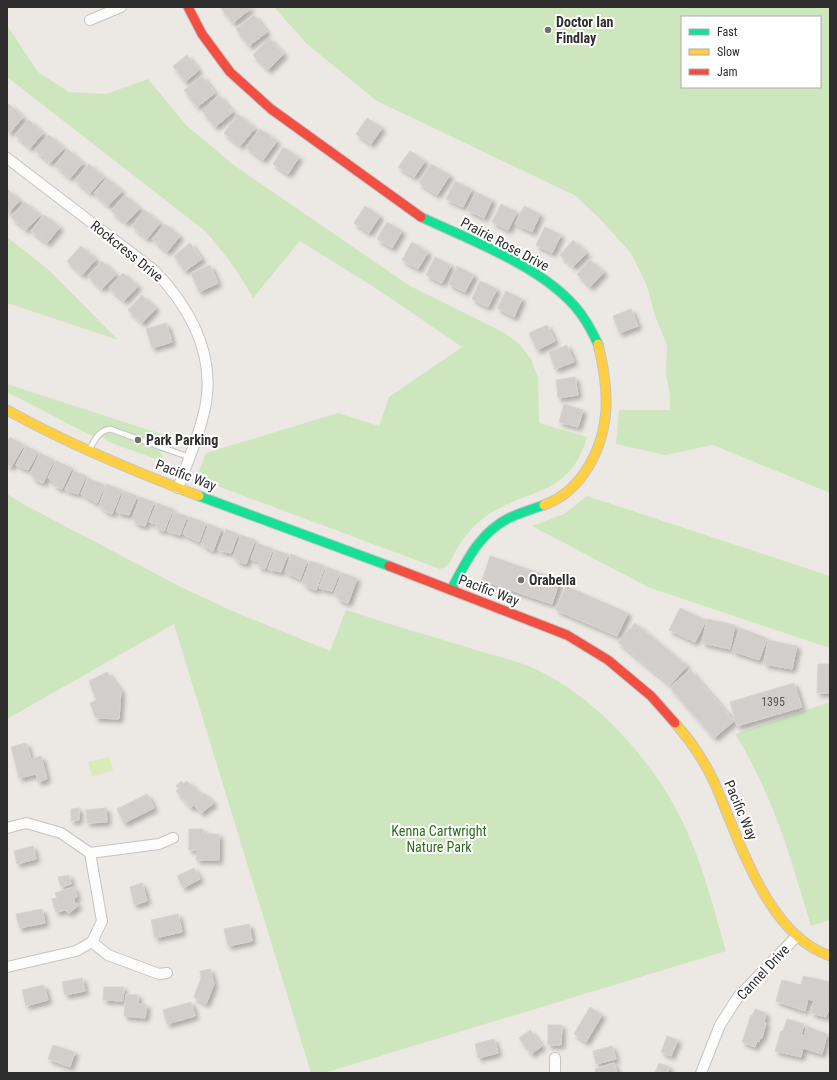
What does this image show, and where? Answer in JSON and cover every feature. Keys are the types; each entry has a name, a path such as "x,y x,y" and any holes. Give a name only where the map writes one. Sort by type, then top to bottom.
{"street":[{"path":"90,20 121,7"},
{"name":"Prairie Rose Drive","path":"188,7 202,34 230,72 271,109 419,216 516,263 544,279 567,298 585,319 598,345 605,385 606,408 599,443 589,467 572,487 553,502 509,518 490,530 473,550 451,590"},
{"name":"Rockcress Drive","path":"7,158 155,271 173,290 190,315 202,346 207,372 207,390 200,422 178,488"},
{"name":"Pacific Way","path":"7,410 50,434 178,488 567,635 608,660 651,696 687,738 714,782 750,869 768,899 796,937 821,953 830,956"},
{"path":"7,828 26,823 61,834 90,853 159,844 173,838"},
{"path":"7,967 76,951 92,942 102,921 90,853"},
{"name":"Cannel Drive","path":"701,1073 720,1025 738,997 796,937"},
{"path":"92,942 108,955 159,974 167,973"},
{"path":"555,1058 555,1073"}],"lane":[{"path":"88,451 98,434 102,430 110,429 189,457"}],"green space":[{"path":"274,7 830,7 830,493 713,445 665,455 616,444 619,410 670,410 670,395 666,375 667,345 655,316 647,286 631,253 599,218 576,196 377,101 307,44"},
{"path":"7,25 38,72 69,92 106,94 148,79 187,126 235,166 410,286 503,332 519,344 531,359 538,378 539,423 587,437 579,458 568,473 556,483 496,510 480,521 463,539 448,565 440,569 204,481 199,471 206,453 338,413 379,426 389,397 462,347 377,289 300,241 253,298 231,263 205,231 7,77"},
{"path":"7,237 49,270 118,340 7,303"},
{"path":"7,384 170,437 164,444 176,448 174,455 160,451 164,462 109,442 98,433 94,437 7,392"},
{"name":"Kenna Cartwright Nature Park","path":"7,494 23,504 181,587 230,610 330,651 346,610 531,667 556,680 603,716 625,738 645,761 662,786 677,811 695,850 726,951 324,1073 311,1073 174,624 7,719"},
{"path":"587,496 830,576 830,648 648,587 532,526 564,514"},
{"path":"830,702 830,920 811,926 788,851 771,804 749,757 735,734"},
{"path":"110,757 113,771 92,776 88,762"}],"building":[{"path":"220,7 250,7 251,8 233,23"},
{"path":"254,15 267,32 249,46 236,29"},
{"path":"269,38 284,54 268,70 253,55"},
{"path":"187,55 199,70 185,82 173,66"},
{"path":"202,76 215,93 197,107 184,90"},
{"path":"219,95 233,112 215,127 202,111"},
{"path":"9,104 23,117 10,133 7,130 7,106"},
{"path":"238,114 255,128 240,146 224,133"},
{"path":"367,118 382,128 371,144 356,134"},
{"path":"29,120 43,133 30,148 15,135"},
{"path":"260,129 277,141 263,160 246,147"},
{"path":"49,135 64,148 50,163 35,150"},
{"path":"283,147 299,157 288,174 273,164"},
{"path":"68,149 83,163 70,178 55,165"},
{"path":"410,151 425,161 414,177 398,167"},
{"path":"89,164 104,177 90,193 75,180"},
{"path":"431,164 450,175 437,195 419,183"},
{"path":"107,178 122,191 108,206 94,193"},
{"path":"455,181 472,189 463,207 446,199"},
{"path":"7,189 20,200 7,214"},
{"path":"476,192 492,200 484,218 467,210"},
{"path":"125,195 140,208 126,223 111,211"},
{"path":"25,202 40,215 26,230 11,217"},
{"path":"501,204 517,212 508,230 492,222"},
{"path":"365,206 380,216 369,233 354,223"},
{"path":"524,206 540,214 532,232 515,224"},
{"path":"145,210 160,223 147,239 132,226"},
{"path":"44,215 60,227 47,243 31,231"},
{"path":"387,222 402,231 392,248 377,239"},
{"path":"165,224 180,236 167,252 152,239"},
{"path":"545,227 561,235 552,253 536,245"},
{"path":"573,240 587,253 573,267 560,255"},
{"path":"412,242 428,252 418,269 402,260"},
{"path":"190,243 202,259 185,271 174,256"},
{"path":"81,246 96,259 82,275 67,261"},
{"path":"435,257 451,265 442,283 426,275"},
{"path":"590,260 604,272 590,287 577,274"},
{"path":"102,261 116,274 102,289 88,276"},
{"path":"210,265 218,283 199,292 191,273"},
{"path":"457,266 474,275 465,292 449,284"},
{"path":"123,273 138,286 124,301 109,288"},
{"path":"480,281 497,289 488,307 472,299"},
{"path":"506,291 522,299 514,317 497,308"},
{"path":"142,295 156,308 142,323 128,310"},
{"path":"631,309 638,326 619,333 613,316"},
{"path":"166,323 172,342 152,348 146,329"},
{"path":"547,325 555,341 537,350 529,333"},
{"path":"567,345 574,362 555,369 549,352"},
{"path":"575,377 578,395 558,398 556,380"},
{"path":"564,404 583,410 578,427 559,422"},
{"path":"10,437 24,445 11,467 7,465 7,442"},
{"path":"26,446 38,452 28,470 16,465"},
{"path":"40,453 54,460 43,483 33,478 34,476 30,474"},
{"path":"56,461 72,468 62,489 54,486 55,483 48,478"},
{"path":"74,471 86,476 78,494 65,490"},
{"path":"88,478 105,485 97,503 81,494"},
{"path":"107,484 122,490 112,514 103,510 104,508 99,506"},
{"path":"124,491 137,496 129,515 116,512"},
{"path":"140,497 154,502 145,526 135,523 136,521 132,519"},
{"path":"157,503 173,509 164,531 156,528 157,524 149,522"},
{"path":"174,512 187,516 180,535 167,531"},
{"path":"190,517 206,523 199,542 183,534"},
{"path":"209,524 221,529 213,551 201,544"},
{"path":"226,529 238,534 231,553 218,550"},
{"path":"241,535 255,540 246,564 237,561 237,558 233,557"},
{"path":"257,543 273,549 265,569 258,566 259,562 251,559"},
{"path":"275,550 288,554 281,572 268,569"},
{"path":"291,554 307,561 300,579 285,572"},
{"name":"Orabella","path":"490,556 560,580 552,604 482,580"},
{"path":"310,561 325,566 316,590 306,586 307,584 302,583"},
{"path":"327,567 340,572 332,591 319,588"},
{"path":"342,573 357,578 348,603 338,599 339,596 334,594"},
{"name":"Orabella","path":"566,586 628,613 617,636 556,610"},
{"path":"680,608 706,620 695,642 669,630"},
{"path":"707,619 735,625 730,649 702,643"},
{"path":"635,623 687,666 670,685 618,642"},
{"path":"740,628 767,638 759,660 732,651"},
{"path":"768,640 797,646 792,669 764,664"},
{"path":"818,664 830,664 830,693 817,693"},
{"path":"690,670 734,721 714,738 670,687"},
{"path":"107,672 121,691 119,719 96,718 90,703 96,700 89,681"},
{"path":"794,683 802,707 737,726 730,702"},
{"path":"26,743 31,759 41,756 47,779 38,782 36,774 19,778 11,747"},
{"path":"181,781 183,784 187,781 201,795 204,793 214,803 201,813 194,805 191,808 176,791 179,789 176,786"},
{"path":"147,794 154,808 124,823 117,809"},
{"path":"79,808 79,820 71,821 71,809"},
{"path":"106,808 107,822 87,823 86,810"},
{"path":"189,829 203,829 203,834 219,834 219,860 196,860 197,850 189,850"},
{"path":"33,846 36,859 17,864 14,851"},
{"path":"194,868 200,879 183,888 177,876"},
{"path":"69,875 71,884 61,887 58,877"},
{"path":"142,883 147,901 134,905 130,887"},
{"path":"74,887 77,897 74,898 74,902 79,905 69,913 65,910 56,912 52,899 57,898 55,893"},
{"path":"42,909 45,923 19,928 16,914"},
{"path":"178,914 182,932 155,938 151,920"},
{"path":"249,924 252,941 228,946 224,929"},
{"path":"210,969 214,984 206,1004 194,997 201,978 200,971"},
{"path":"803,976 830,982 830,1005 826,1017 811,1013 814,1001 808,999 805,1011 776,1001 782,980 801,985"},
{"path":"82,978 85,991 65,995 62,982"},
{"path":"44,985 48,1000 26,1006 22,990"},
{"path":"104,987 124,987 123,1001 103,1000"},
{"path":"126,994 138,995 138,1004 147,1005 145,1018 124,1016"},
{"path":"191,1002 195,1016 167,1024 163,1010"},
{"path":"590,1007 602,1015 586,1042 574,1034"},
{"path":"755,1009 766,1013 764,1022 766,1023 762,1038 760,1038 759,1042 757,1041 755,1047 742,1042 751,1015 752,1016"},
{"path":"787,1019 804,1024 801,1035 805,1036 806,1026 827,1034 822,1054 803,1048 801,1057 775,1051 781,1031 783,1031"},
{"path":"548,1025 562,1025 561,1045 548,1045"},
{"path":"530,1030 542,1046 531,1054 519,1038"},
{"path":"667,1036 678,1040 671,1056 661,1052"},
{"path":"494,1039 498,1053 478,1058 475,1044"},
{"path":"53,1045 75,1052 70,1067 48,1059"},
{"path":"612,1046 616,1059 596,1064 593,1051"},
{"path":"614,1063 617,1073 596,1073 595,1069"},
{"path":"659,1063 670,1067 667,1073 655,1073"}],"traffic: fast":[{"path":"421,217 511,259 554,287 571,302 585,320 598,344"},
{"path":"199,496 389,566"},
{"path":"451,590 474,549 489,532 509,518 544,505"}],"traffic: slow":[{"path":"544,505 558,498 570,489 580,478 589,466 601,438 606,408 606,392 602,359 598,344"},
{"path":"7,410 53,434 101,456 199,496"},
{"path":"675,723 707,768 745,857 772,907 789,928 808,945 830,956"}],"traffic: jam":[{"path":"188,7 202,34 230,72 271,109 421,217"},
{"path":"389,566 567,635 608,660 651,696 675,723"}],"place":[{"name":"Doctor Ian Findlay","path":"548,30"},
{"name":"Park Parking","path":"138,440"},
{"name":"Orabella","path":"521,580"}]}
